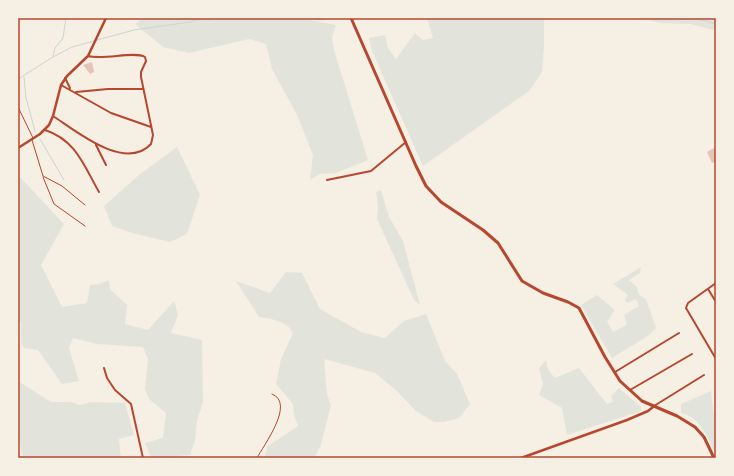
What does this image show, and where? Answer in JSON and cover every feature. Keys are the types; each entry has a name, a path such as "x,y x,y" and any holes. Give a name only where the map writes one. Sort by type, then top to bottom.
{"main road":[{"path":"350,18 426,186 434,196 453,212 494,239 522,281 543,293 568,302 581,311 614,373 629,391 653,407 677,416 695,427 704,437 714,458"}],"street":[{"path":"18,148 45,130 53,116 61,85 88,56 106,18"},
{"path":"53,116 95,144 121,153 138,152 149,146 153,141 141,74 146,61 143,56 98,58 88,56"},
{"path":"66,78 71,89"},
{"path":"61,85 71,89 111,113 151,127"},
{"path":"76,92 108,89 143,89"},
{"path":"45,130 56,134 67,141 99,192"},
{"path":"326,180 371,171 406,142"},
{"path":"95,144 106,165"},
{"path":"716,283 688,303 686,308 716,359"},
{"path":"708,289 716,302"},
{"path":"614,373 679,333"},
{"path":"629,391 692,354"},
{"path":"104,368 107,378 115,390 131,404 143,458"},
{"path":"522,458 648,411 704,375"}],"lane":[{"path":"18,107 33,139 43,176 54,204 85,226"},
{"path":"43,176 62,186 85,205"},
{"path":"257,458 275,428 280,411 279,401 277,397 272,394"}],"shaded area":[{"path":"143,18 300,18 336,25 332,37 334,50 368,160 336,173 320,174 310,180 313,155 297,115 272,69 266,44 249,39 189,53 163,47 135,24"},
{"path":"427,18 544,18 544,48 542,72 529,91 423,166 372,51 369,38 385,35 388,48 396,59 415,33 423,40 433,38"},
{"path":"642,18 716,20 716,29 713,30 691,24 659,23"},
{"path":"177,147 200,195 187,234 170,242 132,233 112,226 104,206 140,174"},
{"path":"18,175 64,224 41,265 62,307 87,303 90,285 99,284 109,280 110,289 127,305 125,324 148,330 174,301 178,315 171,333 202,340 203,402 197,421 195,440 190,455 151,458 145,443 163,438 166,413 149,399 145,389 148,359 143,347 97,344 73,338 69,348 79,381 62,384 38,350 24,348 21,342 21,322 18,319"},
{"path":"381,190 389,217 403,241 420,305 414,300 377,219 378,207 376,192"},
{"path":"641,267 640,273 629,280 637,287 639,295 646,299 656,328 648,336 612,358 581,305 597,295 615,310 607,322 613,332 627,325 624,315 639,306 636,299 627,303 625,300 628,295 613,284"},
{"path":"286,272 302,273 320,309 361,332 385,338 404,321 426,314 445,361 457,374 470,404 459,418 444,422 434,422 416,411 397,391 375,373 324,359 327,395 331,405 321,445 314,458 264,458 268,446 298,426 294,415 293,404 276,384 281,359 293,333 287,325 283,323 259,317 236,281 270,293"},
{"path":"546,360 548,370 555,378 579,368 607,404 613,402 611,396 619,388 641,407 641,411 567,435 562,408 539,395 543,384 539,368"},
{"path":"18,381 51,402 71,402 80,405 91,402 125,403 134,435 119,439 121,458 23,458 18,435"},
{"path":"711,391 716,433 716,456 707,436 699,424 688,415 681,413 681,404"}],"building":[{"path":"92,62 94,72 90,74 83,65"},
{"path":"716,147 716,161 712,163 707,152"}],"waterway":[{"path":"53,56 55,48 63,38 66,18"},
{"path":"97,40 134,30 190,22 203,18 209,20 211,18"},
{"path":"309,18 319,20 331,18"},
{"path":"662,18 679,18"},
{"path":"694,18 716,24"},
{"path":"18,79 72,47 94,41"},
{"path":"24,77 26,98 35,131"},
{"path":"40,139 64,180"}]}
